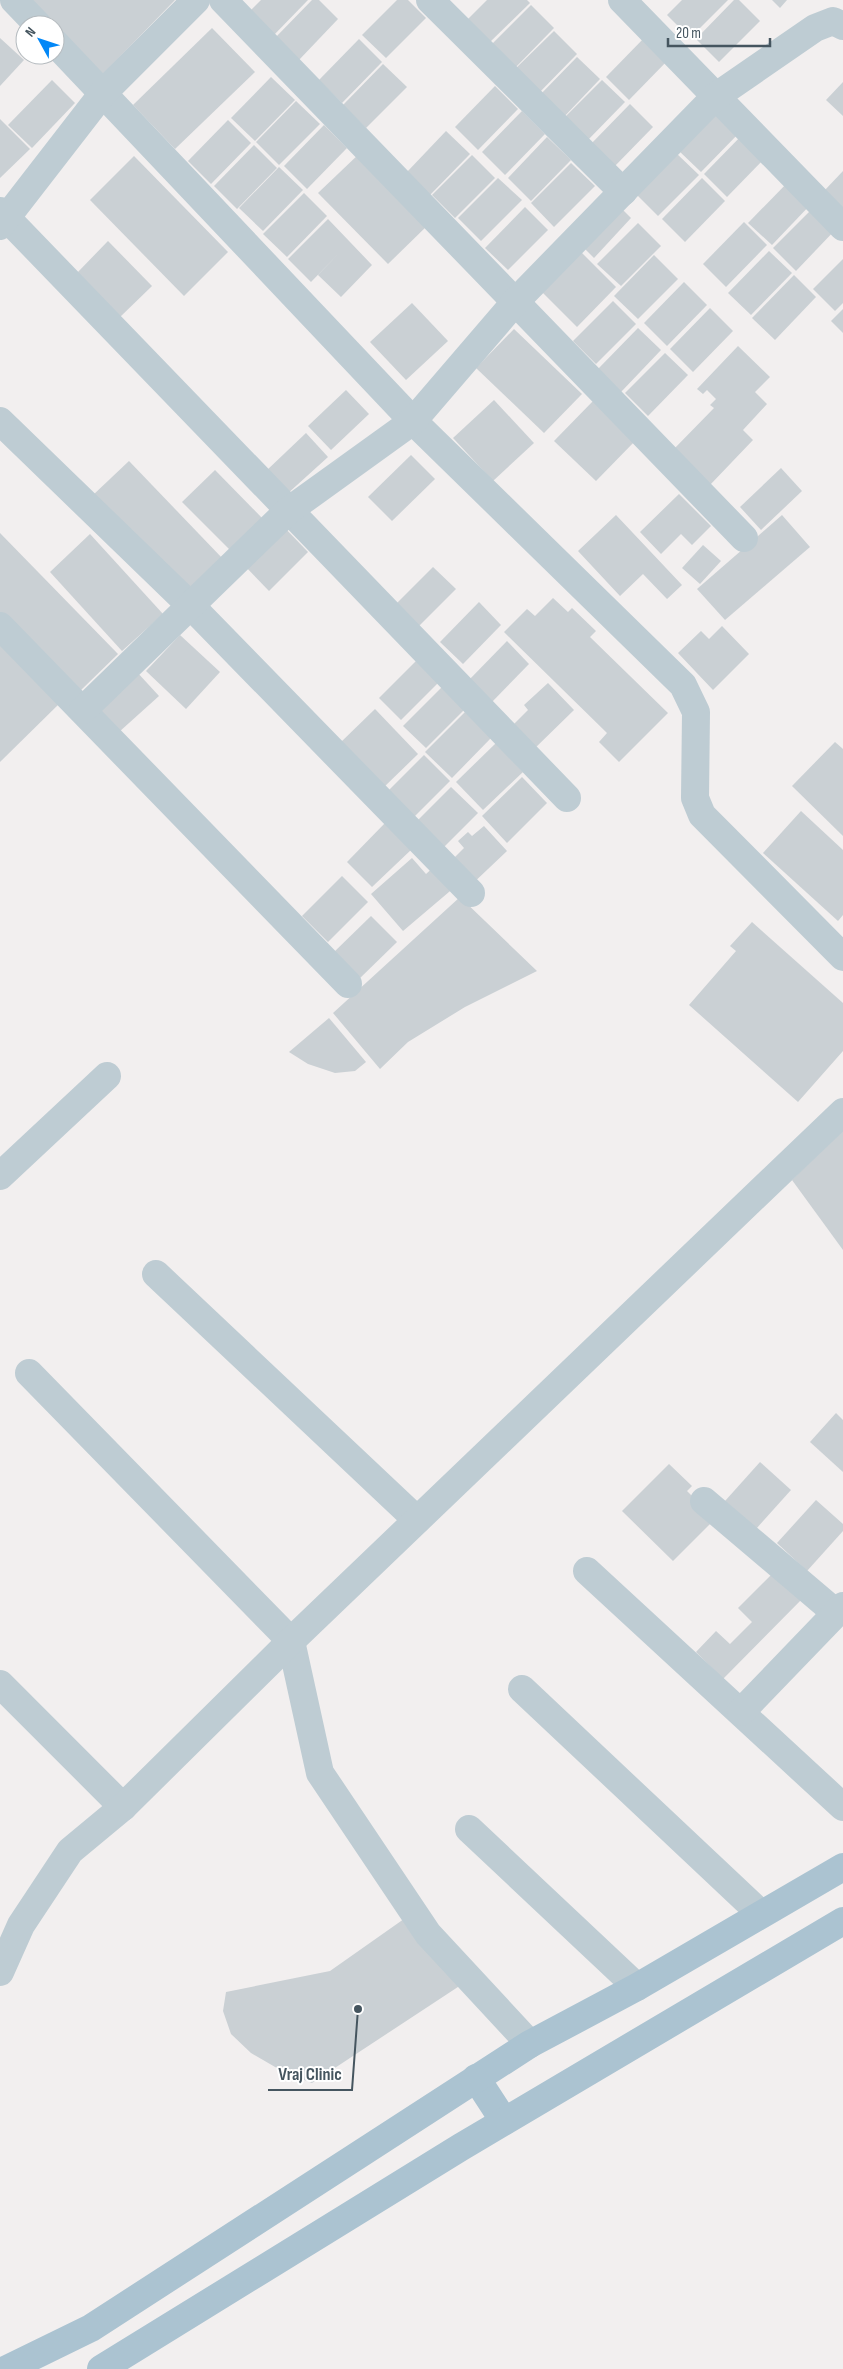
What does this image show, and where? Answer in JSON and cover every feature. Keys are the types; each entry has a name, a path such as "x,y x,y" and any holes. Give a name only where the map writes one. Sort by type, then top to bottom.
{"main road":[{"path":"7,2369 91,2328 530,2044 638,1987 843,1867"},
{"path":"101,2369 504,2121 843,1921"},
{"path":"476,2078 504,2121"}],"street":[{"path":"14,0 28,15"},
{"path":"196,0 103,94 2,218 567,798"},
{"path":"223,0 744,538"},
{"path":"430,0 623,192"},
{"path":"622,0 843,227"},
{"path":"83,710 192,607 288,511 413,421 516,301 715,97 816,28 833,21 843,26"},
{"path":"65,54 413,421 683,686 696,712 695,798 702,815 843,957"},
{"path":"0,421 192,607 471,893"},
{"path":"0,626 348,984"},
{"path":"0,1176 107,1076"},
{"path":"0,1972 21,1925 70,1850 123,1807 291,1641 843,1112"},
{"path":"156,1274 417,1520"},
{"path":"29,1372 291,1641 320,1773 428,1934 530,2044"},
{"path":"704,1501 840,1609 741,1712"},
{"path":"588,1571 843,1806"},
{"path":"0,1684 123,1807"},
{"path":"522,1689 761,1914"},
{"path":"469,1829 638,1987"}],"building":[{"path":"22,0 175,0 100,77 65,43 65,15 37,15"},
{"path":"261,0 308,0 273,36 249,12"},
{"path":"312,0 319,0 338,19 298,61 275,38"},
{"path":"397,0 408,0 426,18 386,58 362,35"},
{"path":"487,0 527,0 530,3 489,43 466,21"},
{"path":"682,0 728,0 690,38 667,15"},
{"path":"734,0 739,0 760,21 719,62 696,39"},
{"path":"772,0 787,0 780,8"},
{"path":"531,5 554,28 514,69 490,46"},
{"path":"212,28 255,72 175,149 133,105"},
{"path":"554,31 577,54 537,95 513,71"},
{"path":"646,36 669,59 629,100 606,77"},
{"path":"0,38 15,52 15,65 19,65 0,86"},
{"path":"359,39 382,62 342,103 319,80"},
{"path":"577,57 600,79 560,121 537,98"},
{"path":"383,64 407,87 366,128 343,105"},
{"path":"271,77 295,100 255,141 231,118"},
{"path":"52,80 75,103 32,148 8,125"},
{"path":"602,80 625,102 585,143 562,120"},
{"path":"843,82 843,116 826,100"},
{"path":"495,86 518,109 478,150 455,127"},
{"path":"296,101 320,124 279,165 256,142"},
{"path":"630,104 653,127 613,168 590,145"},
{"path":"718,108 741,131 701,172 677,149"},
{"path":"522,111 545,134 505,175 482,152"},
{"path":"0,119 30,149 0,178"},
{"path":"228,120 251,143 211,184 188,161"},
{"path":"324,125 347,148 307,189 284,166"},
{"path":"446,131 470,154 430,195 407,172"},
{"path":"744,133 767,156 727,197 704,174"},
{"path":"547,137 571,160 531,201 508,178"},
{"path":"254,145 277,168 237,209 214,186"},
{"path":"675,152 699,175 658,216 635,193"},
{"path":"360,153 430,223 388,264 318,193"},
{"path":"472,155 495,178 455,218 432,195"},
{"path":"134,156 228,252 184,296 90,200"},
{"path":"571,163 595,186 554,227 531,203"},
{"path":"279,167 303,190 263,231 239,208"},
{"path":"843,171 843,210 824,191"},
{"path":"498,178 522,200 481,241 458,218"},
{"path":"702,178 725,201 685,242 662,219"},
{"path":"790,180 813,202 772,245 748,223"},
{"path":"304,193 327,216 287,257 263,234"},
{"path":"618,205 631,218 594,258 581,245"},
{"path":"815,206 837,228 796,271 773,248"},
{"path":"525,207 548,230 508,270 485,248"},
{"path":"328,219 372,265 341,297 318,275 344,248 311,282 288,259"},
{"path":"744,222 767,245 726,287 703,264"},
{"path":"638,223 661,246 621,286 597,264"},
{"path":"108,241 152,286 119,318 76,274"},
{"path":"578,249 616,287 577,327 539,289"},
{"path":"769,251 792,273 751,315 728,293"},
{"path":"654,255 678,279 638,319 614,296"},
{"path":"843,259 843,303 835,311 813,289"},
{"path":"794,275 816,297 775,340 752,318"},
{"path":"684,282 707,305 667,346 644,323"},
{"path":"613,301 636,324 596,364 573,341"},
{"path":"412,303 448,341 406,380 370,342"},
{"path":"710,308 733,331 693,372 670,349"},
{"path":"843,309 843,333 831,321"},
{"path":"638,328 661,350 621,392 598,369"},
{"path":"514,329 582,394 544,433 476,368"},
{"path":"738,346 770,377 755,392 767,404 743,430 753,440 710,485 673,450 714,408 710,405 716,399 707,390 703,394 697,389"},
{"path":"665,353 688,375 648,416 625,393"},
{"path":"346,390 369,414 331,450 308,426"},
{"path":"494,400 534,443 493,481 453,438"},
{"path":"594,400 636,440 596,481 554,441"},
{"path":"306,433 328,457 286,495 265,472"},
{"path":"411,455 435,479 392,521 368,497"},
{"path":"129,461 223,559 186,594 92,496"},
{"path":"781,468 802,491 761,530 740,507"},
{"path":"215,470 263,519 231,551 182,502"},
{"path":"679,494 711,526 692,545 681,534 661,554 640,532"},
{"path":"616,515 682,585 667,599 643,574 620,596 578,551"},
{"path":"782,515 810,547 725,620 697,589"},
{"path":"282,525 308,552 269,591 243,564"},
{"path":"0,533 118,654 79,692 0,612"},
{"path":"90,534 163,614 122,651 50,572"},
{"path":"703,545 721,561 700,584 682,568"},
{"path":"433,567 456,589 417,628 394,606"},
{"path":"553,598 568,612 572,608 596,631 590,637 668,713 619,762 599,742 607,733 504,632 527,609 535,616"},
{"path":"479,602 501,625 463,664 440,642"},
{"path":"722,626 749,654 713,690 678,653 701,631 709,639"},
{"path":"180,635 220,672 186,709 146,671"},
{"path":"0,638 62,701 0,762"},
{"path":"507,641 529,664 491,703 468,681"},
{"path":"418,659 440,681 401,720 379,698"},
{"path":"136,671 159,696 119,732 96,708"},
{"path":"548,683 574,710 533,750 511,727 528,710 524,705"},
{"path":"442,687 465,709 426,748 403,726"},
{"path":"375,709 418,754 382,789 339,744"},
{"path":"465,712 491,738 452,778 425,752"},
{"path":"835,742 843,749 843,836 792,786"},
{"path":"496,743 523,772 483,810 456,782"},
{"path":"424,755 450,781 410,821 384,795"},
{"path":"522,777 547,803 507,843 482,816"},
{"path":"451,787 478,813 438,853 412,826"},
{"path":"801,811 843,850 843,915 838,921 763,853"},
{"path":"386,822 413,848 372,887 347,862"},
{"path":"484,826 507,851 469,887 448,864 464,848 458,841 468,832 472,836"},
{"path":"412,858 426,874 437,864 456,886 403,931 371,894"},
{"path":"342,876 368,902 328,942 302,916"},
{"path":"460,897 537,971 465,1007 408,1042 380,1069 333,1013"},
{"path":"371,916 397,942 357,981 331,955"},
{"path":"752,922 843,1003 843,1051 798,1102 689,1005 736,951 730,946"},
{"path":"329,1018 366,1062 355,1071 335,1073 308,1064 289,1052"},
{"path":"843,1130 843,1250 792,1180"},
{"path":"836,1413 843,1420 843,1472 810,1442"},
{"path":"760,1462 791,1490 756,1529 725,1501"},
{"path":"669,1464 692,1486 687,1491 715,1519 673,1561 622,1511"},
{"path":"816,1500 843,1524 843,1531 807,1571 777,1543"},
{"path":"776,1570 804,1597 723,1679 696,1652 716,1631 730,1644 752,1622 738,1608"},
{"path":"411,1914 464,1983 312,2083 282,2071 251,2053 231,2034 223,2011 226,1992 330,1971"}],"place":[{"name":"Vraj Clinic","path":"358,2009"}]}
